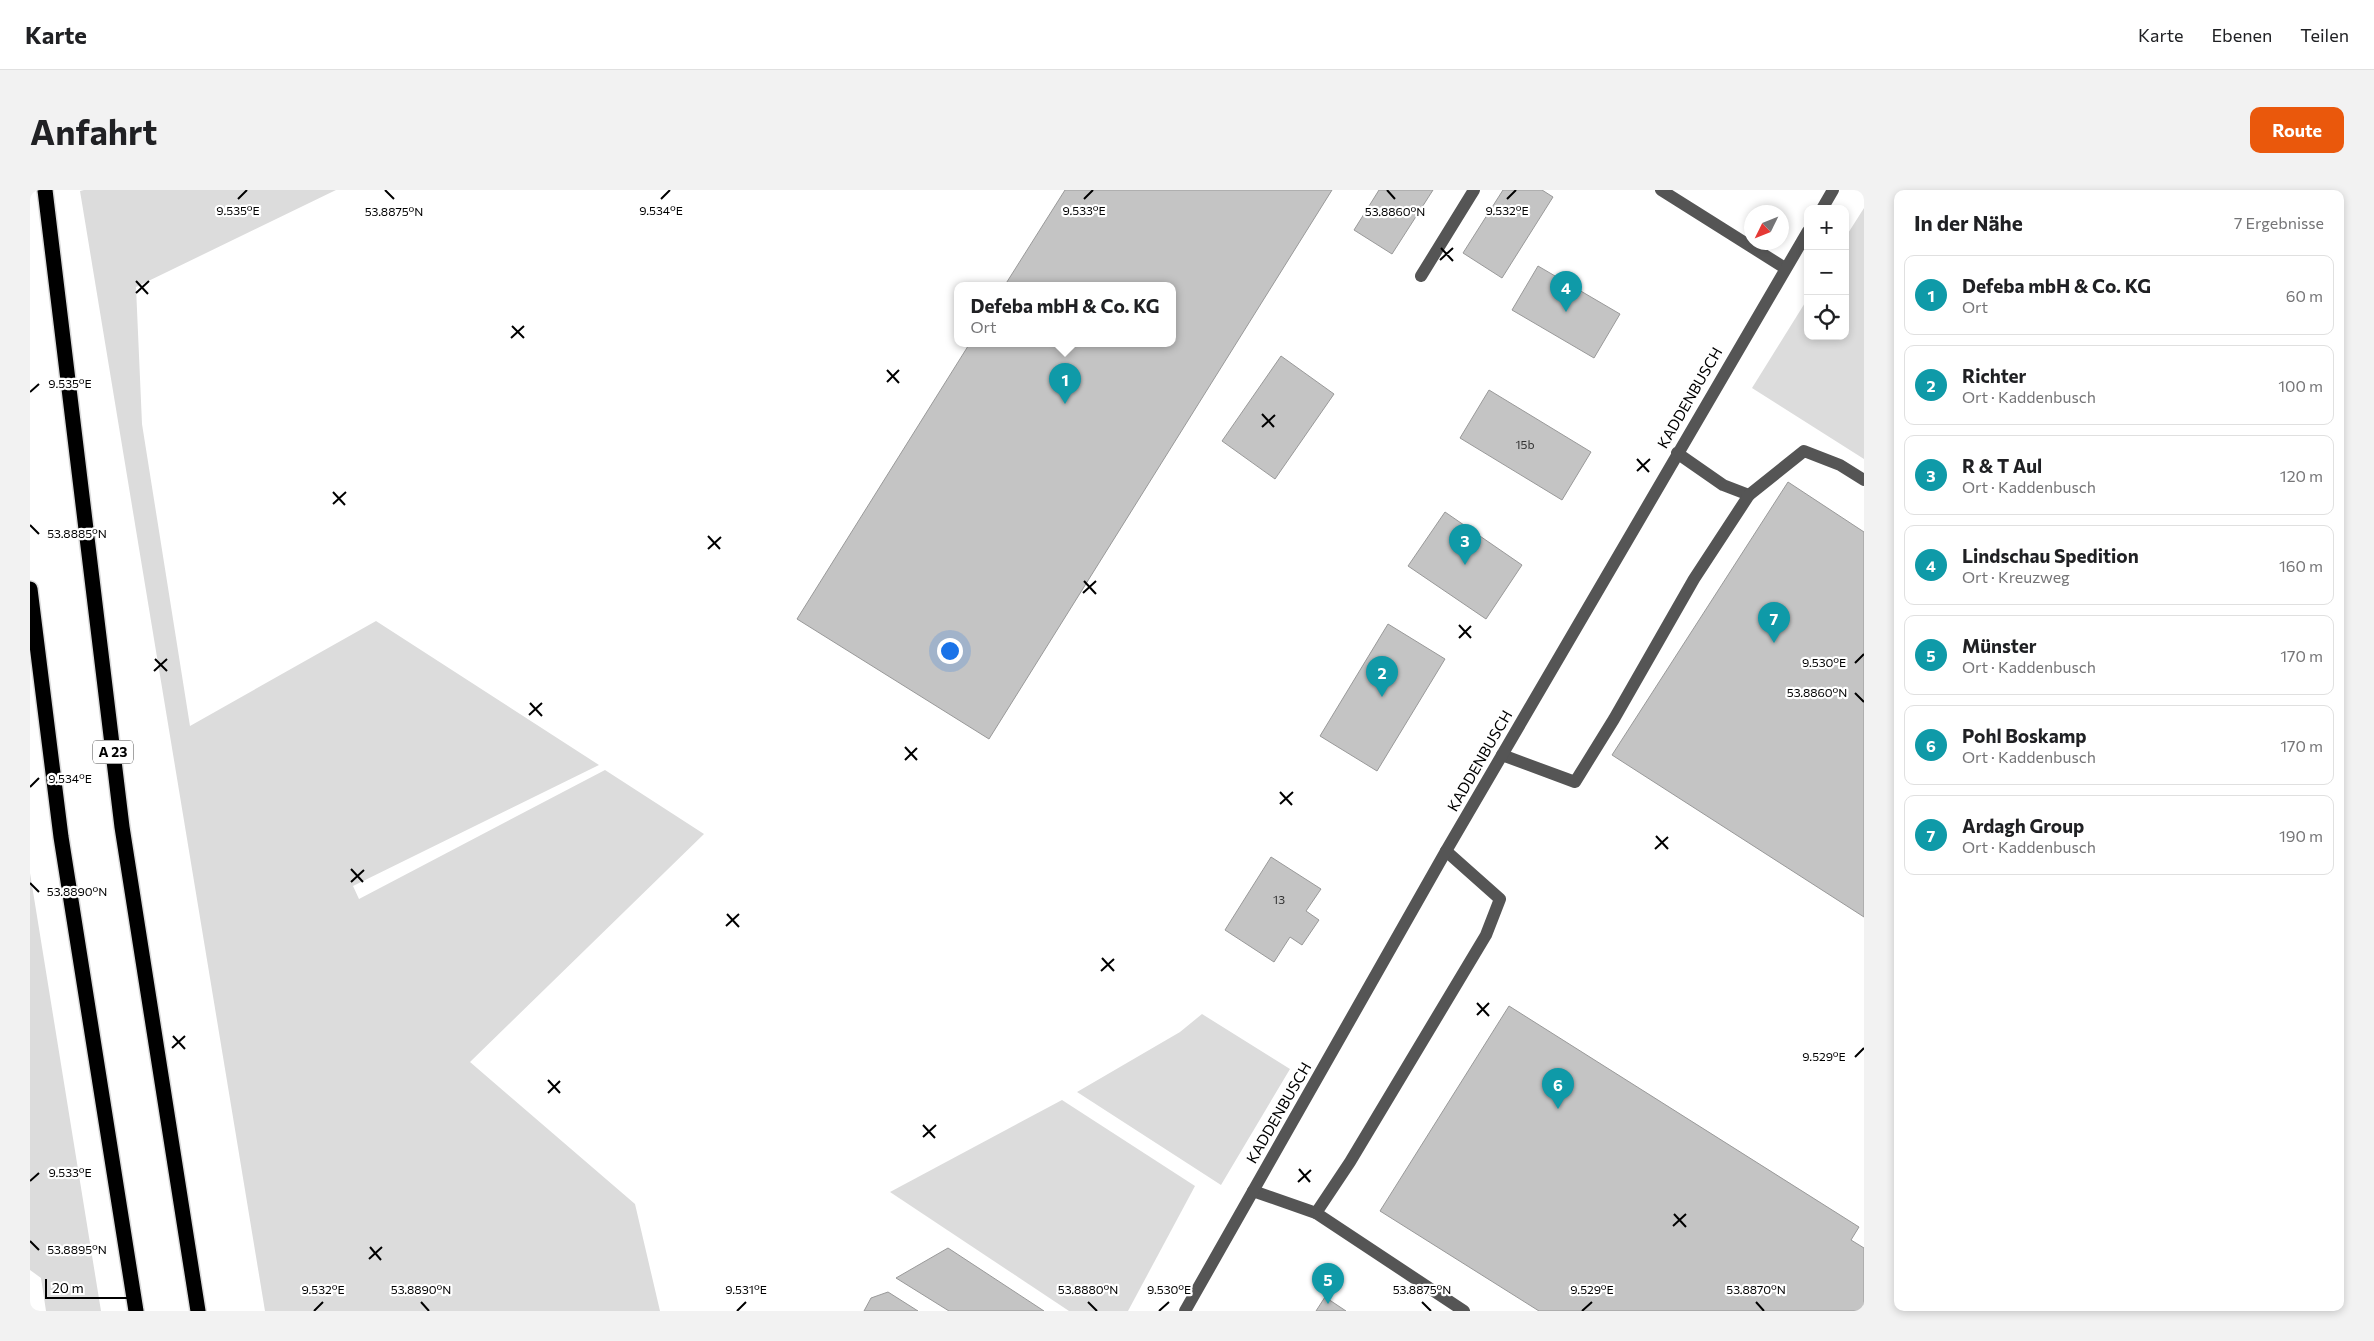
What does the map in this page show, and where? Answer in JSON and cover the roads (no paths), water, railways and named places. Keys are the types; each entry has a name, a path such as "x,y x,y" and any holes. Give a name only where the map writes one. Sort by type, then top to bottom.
{"highway":[{"name":"A 23","path":"44,190 122,827 198,1311"},
{"path":"30,589 61,837 136,1311"}],"street":[{"path":"1421,276 1474,190"},
{"path":"1661,190 1785,268"},
{"path":"1824,205 1833,190"},
{"name":"KADDENBUSCH","path":"1185,1311 1446,851 1804,237"},
{"path":"1502,755 1575,782 1614,719 1694,579 1749,495 1804,451 1840,464 1864,480"},
{"path":"1677,453 1723,485 1749,495"},
{"path":"1316,1213 1350,1162 1435,1022 1486,934 1500,899 1446,851"},
{"path":"1253,1191 1316,1213 1464,1311"}],"place":[{"name":"Lindschau Spedition","path":"1566,312"},
{"name":"Defeba mbH & Co. KG","path":"1065,404"},
{"name":"R & T Aul","path":"1465,565"},
{"name":"Ardagh Group","path":"1774,643"},
{"name":"Richter","path":"1382,697"},
{"name":"Pohl Boskamp","path":"1558,1109"},
{"name":"Münster","path":"1328,1304"}]}
